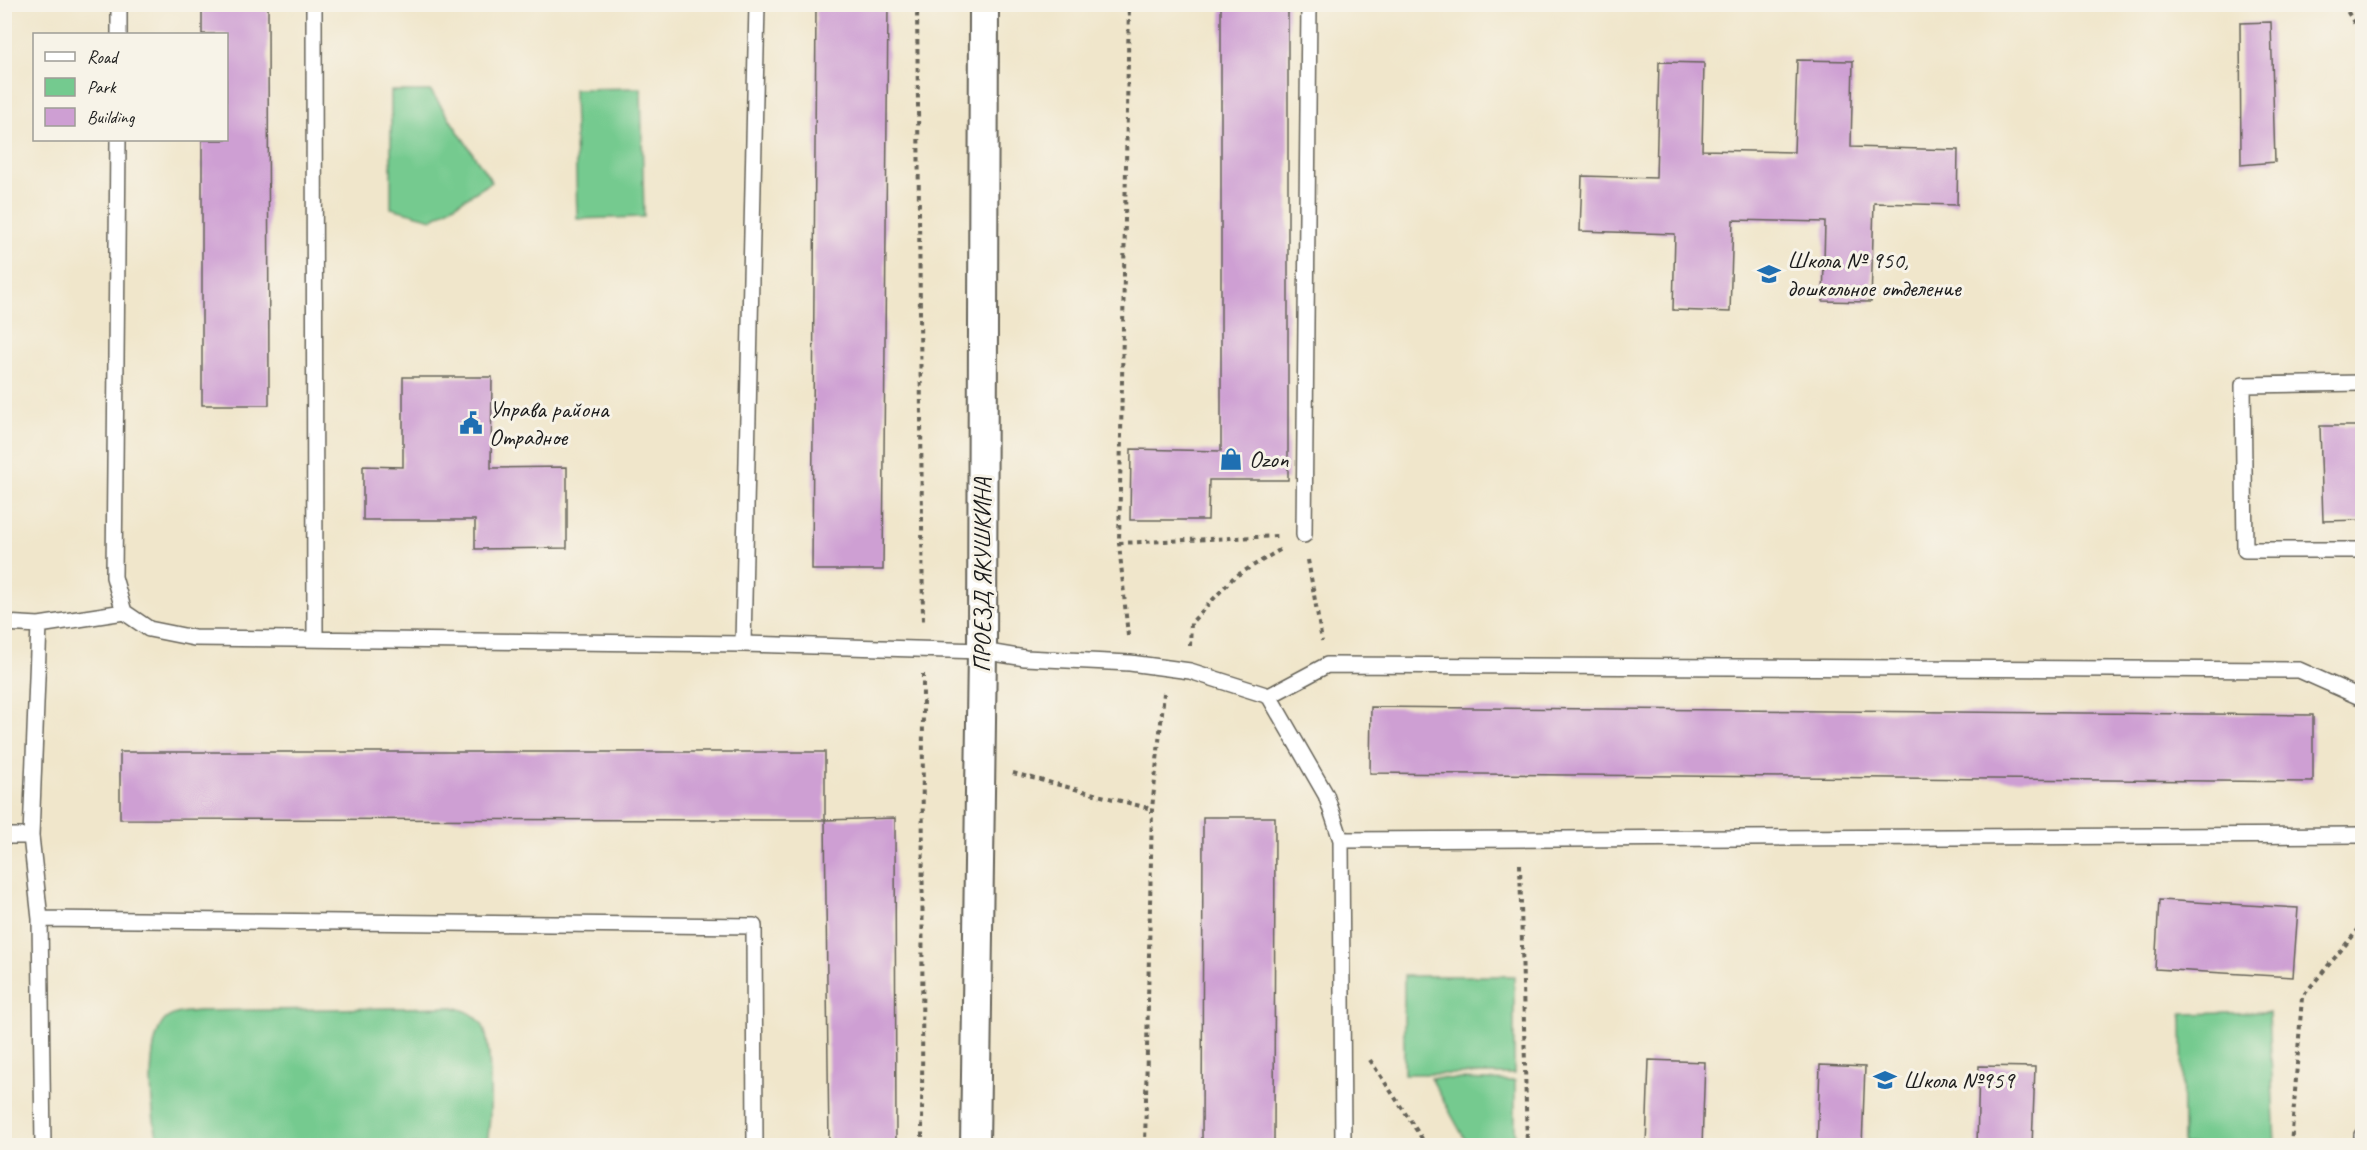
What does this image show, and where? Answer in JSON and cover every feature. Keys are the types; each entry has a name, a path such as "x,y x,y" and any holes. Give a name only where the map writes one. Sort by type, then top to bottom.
{"street":[{"name":"ПРОЕЗД ЯКУШКИНА","path":"975,1146 982,651 984,4"}],"lane":[{"path":"119,4 119,33"},
{"path":"314,4 315,639"},
{"path":"743,644 757,4"},
{"path":"1304,535 1309,4"},
{"path":"118,141 114,577 124,612 149,629 194,638 743,644 982,651 1025,658 1130,663 1190,671 1269,696 1326,795 1341,840 1344,1022 1343,1146"},
{"path":"2362,384 2243,385 2245,550 2362,550"},
{"path":"4,623 39,625 124,612"},
{"path":"39,625 31,836 40,919 43,1146"},
{"path":"1269,696 1326,665 2299,670 2362,698"},
{"path":"1341,840 2362,834"},
{"path":"4,836 31,836"},
{"path":"40,919 754,926 755,1146"},
{"path":"2362,1135 2362,1146"}],"path":[{"path":"917,4 923,650 922,1146"},
{"path":"1130,4 1119,543 1130,663"},
{"path":"2343,4 2362,36"},
{"path":"1119,543 1304,535"},
{"path":"1304,535 1326,665"},
{"path":"1190,671 1191,623 1234,577 1304,535"},
{"path":"1145,1146 1152,809 1166,668"},
{"path":"980,764 1152,809"},
{"path":"1519,838 1527,1146"},
{"path":"2291,1146 2302,997 2362,925"},
{"path":"1344,1022 1427,1146"}],"green space":[{"path":"641,88 644,217 577,219 574,89"},
{"path":"391,91 431,91 492,182 432,219 391,208"},
{"path":"1404,976 1514,976 1514,1074 1404,1074"},
{"path":"453,1007 477,1018 486,1036 490,1085 486,1145 161,1146 154,1119 152,1061 159,1028 166,1019 173,1015 198,1011"},
{"path":"2269,1012 2275,1145 2183,1145 2182,1014"},
{"path":"1431,1078 1515,1081 1515,1145 1468,1145"}],"building":[{"path":"202,4 268,4 269,405 202,405 202,141 228,141 228,33 202,33"},
{"path":"816,4 888,4 883,570 812,570"},
{"path":"1221,4 1288,4 1288,480 1209,480 1208,520 1130,520 1131,449 1221,451"},
{"path":"2271,22 2275,162 2241,165 2240,23"},
{"path":"1797,60 1853,61 1851,147 1958,150 1957,205 1874,203 1871,302 1823,301 1825,222 1733,220 1730,312 1673,310 1675,234 1580,231 1582,176 1656,178 1659,62 1704,63 1702,150 1794,152"},
{"path":"403,377 492,377 491,468 567,467 567,548 475,549 475,520 363,520 363,466 403,467"},
{"path":"2320,426 2362,426 2362,520 2323,521"},
{"path":"1371,707 2313,715 2313,782 1370,773"},
{"path":"120,752 825,752 825,820 120,819"},
{"path":"1203,817 1275,817 1274,1146 1202,1146"},
{"path":"895,818 896,1146 829,1146 825,820"},
{"path":"2159,900 2298,908 2293,977 2155,969"},
{"path":"1649,1060 1705,1062 1702,1146 1646,1146"},
{"path":"1820,1065 1865,1067 1862,1146 1817,1146"},
{"path":"1979,1066 2035,1067 2032,1146 1977,1146"}],"place":[{"name":"Школа № 950, дошкольное отделение","path":"1769,274"},
{"name":"Управа района Отрадное","path":"471,423"},
{"name":"Ozon","path":"1231,459"},
{"name":"Школа №959","path":"1885,1080"}]}
